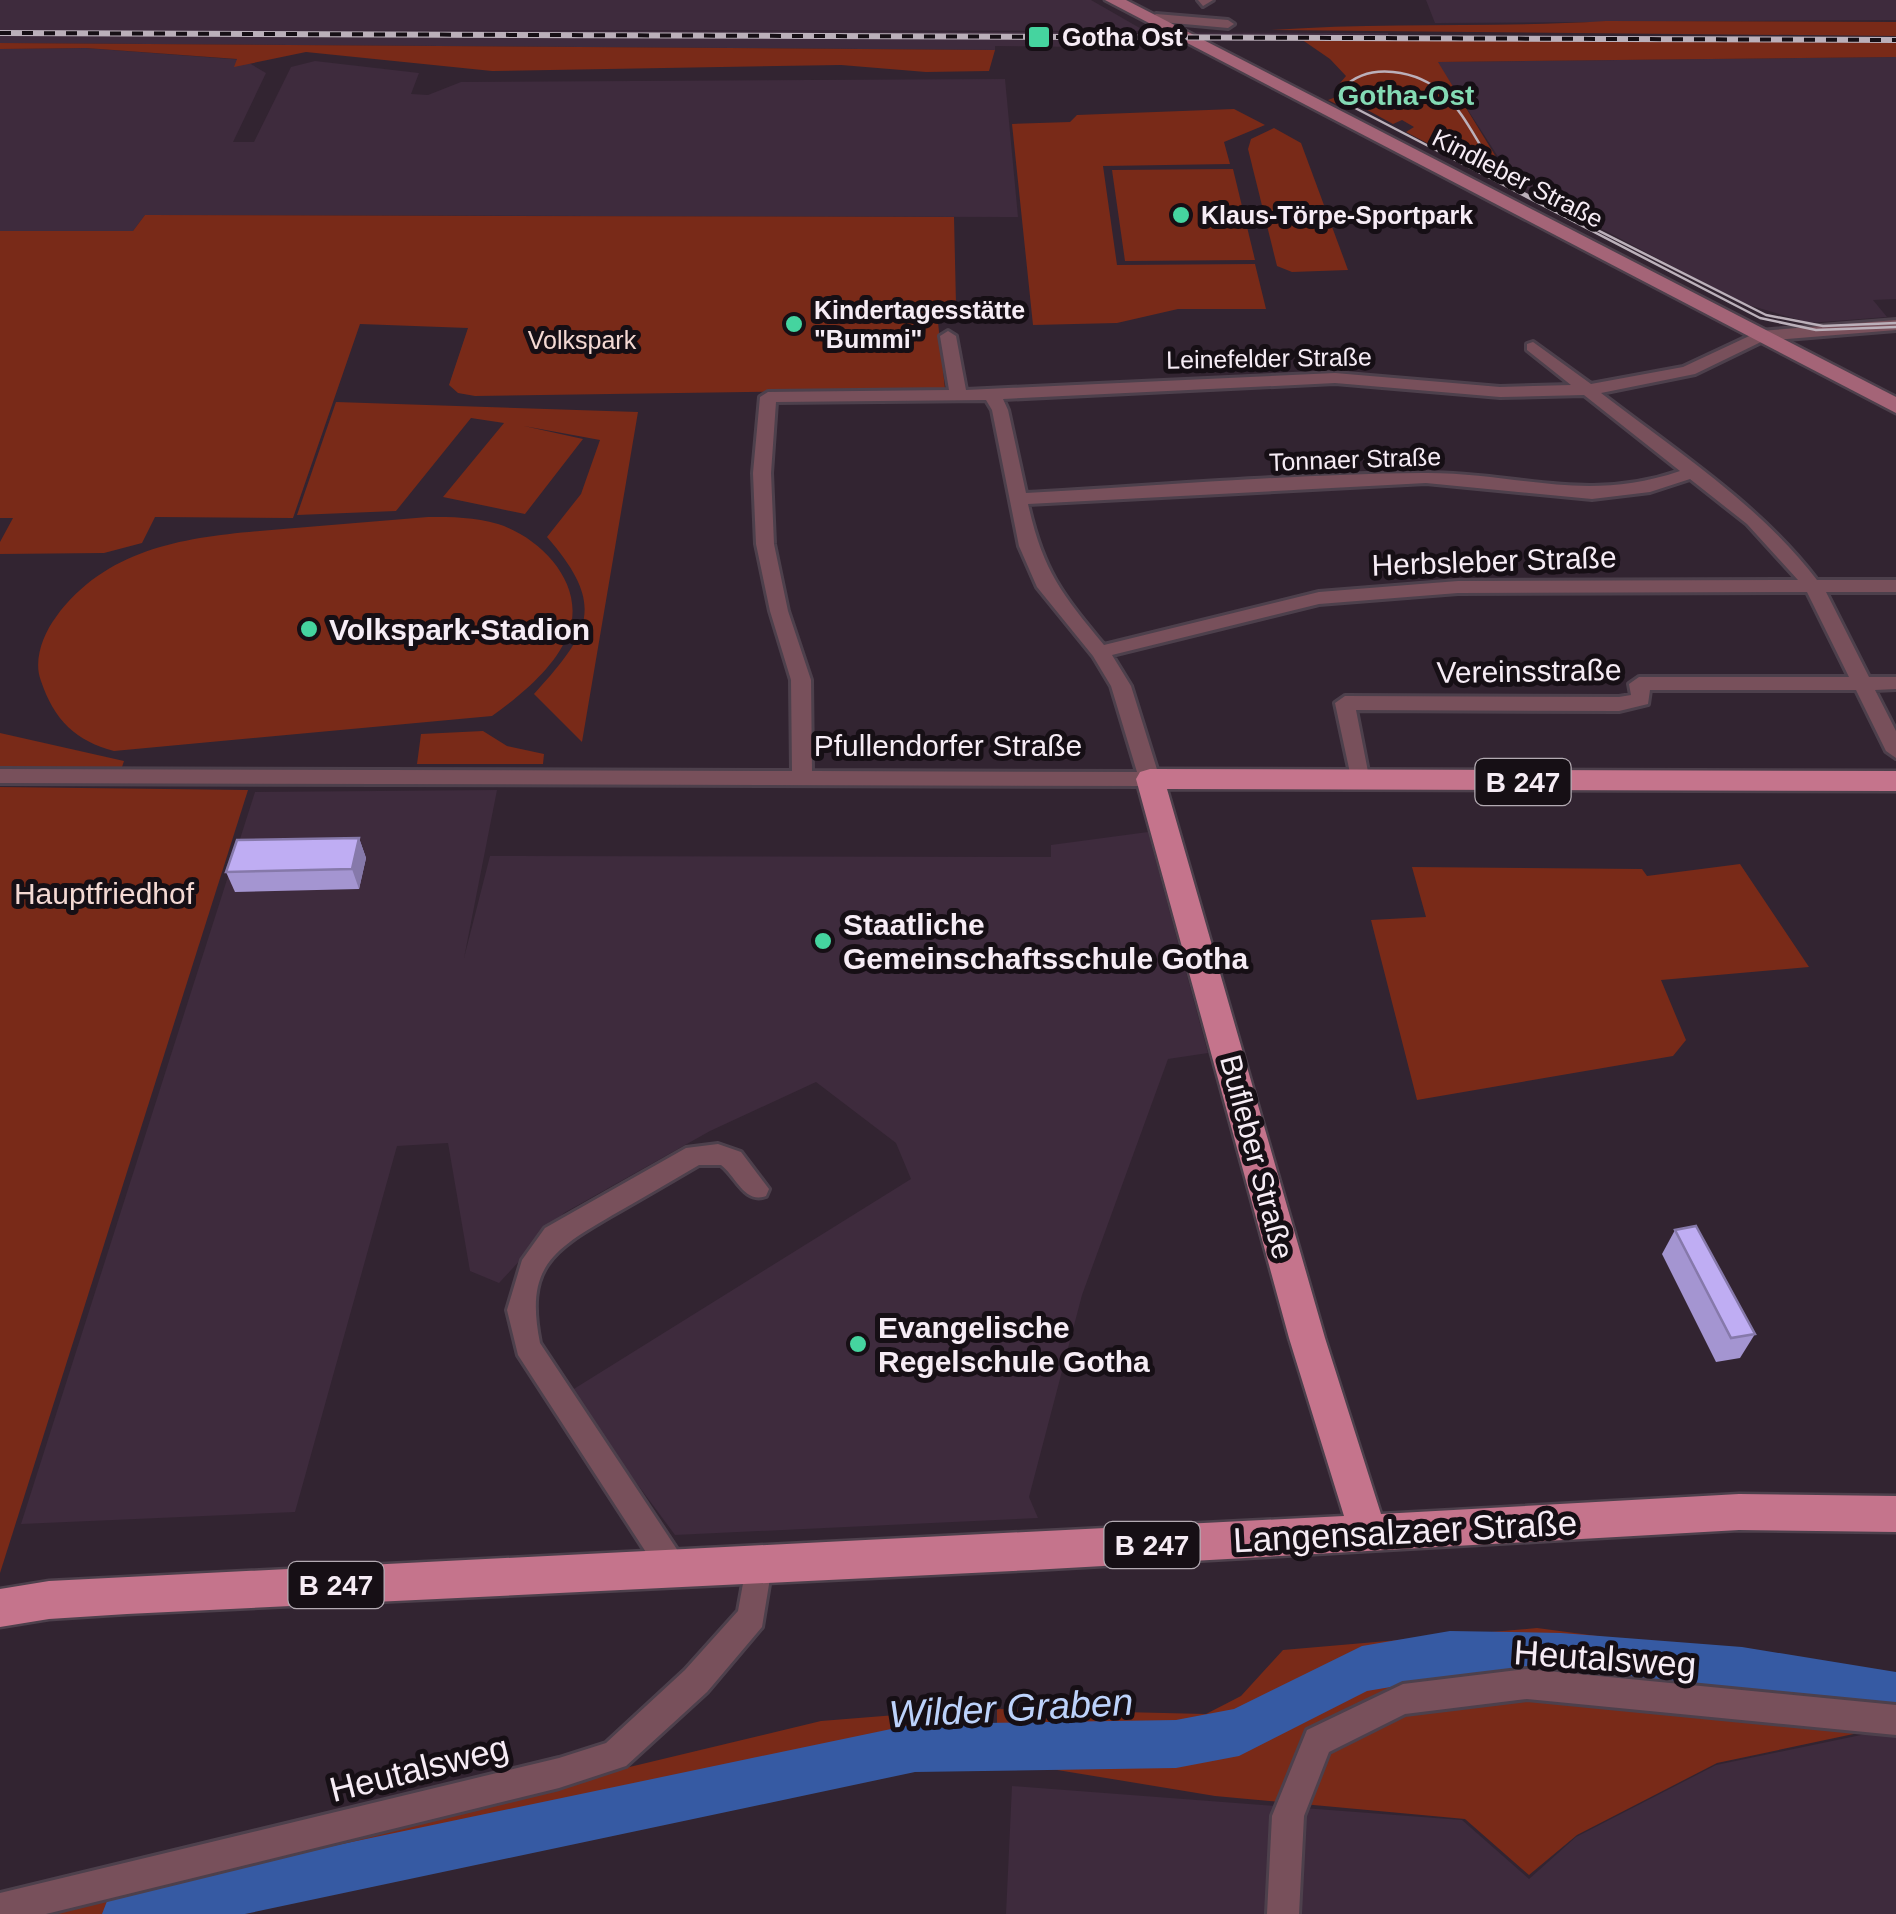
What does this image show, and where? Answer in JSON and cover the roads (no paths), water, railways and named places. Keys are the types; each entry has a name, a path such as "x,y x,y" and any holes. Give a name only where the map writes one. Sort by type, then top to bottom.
{"main road":[{"name":"Kindleber Straße","path":"1113,0 1896,406"},
{"name":"Pfullendorfer Straße","path":"1150,779 1896,780"},
{"name":"Bufleber Straße","path":"1150,779 1307,1338 1368,1534"},
{"name":"Langensalzaer Straße","path":"0,1608 48,1600 127,1595 758,1566 1739,1512 1896,1514"}],"street":[{"path":"1156,18 1228,24"},
{"path":"1760,336 1896,325"},
{"path":"948,336 958,395"},
{"name":"Leinefelder Straße","path":"802,777 801,680 779,611 765,544 762,473 768,396 992,394 1336,378 1500,392 1585,390 1648,382 1688,371 1760,336"},
{"path":"1532,347 1753,520 1787,553 1812,586 1896,750"},
{"path":"992,394 1000,410 1028,546 1046,587 1100,652 1122,686 1150,779"},
{"name":"Tonnaer Straße","path":"1018,499 1426,478 1592,494 1650,487 1690,473"},
{"name":"Herbsleber Straße","path":"1100,652 1319,598 1458,587 1896,586"},
{"name":"Vereinsstraße","path":"1360,782 1345,703 1619,704 1641,699 1639,684 1896,683"},
{"name":"Pfullendorfer Straße","path":"0,776 1150,779"},
{"path":"674,1570 527,1347 520,1310 535,1260 554,1236 695,1155 721,1152 733,1159 757,1189"},
{"name":"Heutalsweg","path":"0,1908 559,1773 615,1755 696,1681 752,1618 758,1566"},
{"name":"Heutalsweg","path":"1283,1914 1288,1816 1318,1741 1402,1700 1527,1684 1896,1720"}],"waterway":[{"name":"Wilder Graben","path":"127,1914 915,1748 1176,1744 1239,1732 1362,1669 1450,1654 1561,1656 1742,1670 1896,1695"}],"tram line":[{"path":"1896,323 1823,326 1766,315 1510,186 1462,115 1434,87 1416,77 1372,72 1343,88 1346,101 1357,109 1760,318 1816,330 1896,327"}],"railway":[{"path":"0,33 1896,40"}],"place":[{"name":"Gotha Ost","path":"1039,37"},
{"name":"Klaus-Törpe-Sportpark","path":"1181,215"},
{"name":"Kindertagesstätte \"Bummi\"","path":"794,324"},
{"name":"Volkspark-Stadion","path":"309,629"},
{"name":"Staatliche Gemeinschaftsschule Gotha","path":"823,941"},
{"name":"Evangelische Regelschule Gotha","path":"858,1344"}],"district":[{"name":"Gotha-Ost","path":"1406,95"}],"park label":[{"name":"Volkspark","path":"582,340"},
{"name":"Hauptfriedhof","path":"104,893"}]}
